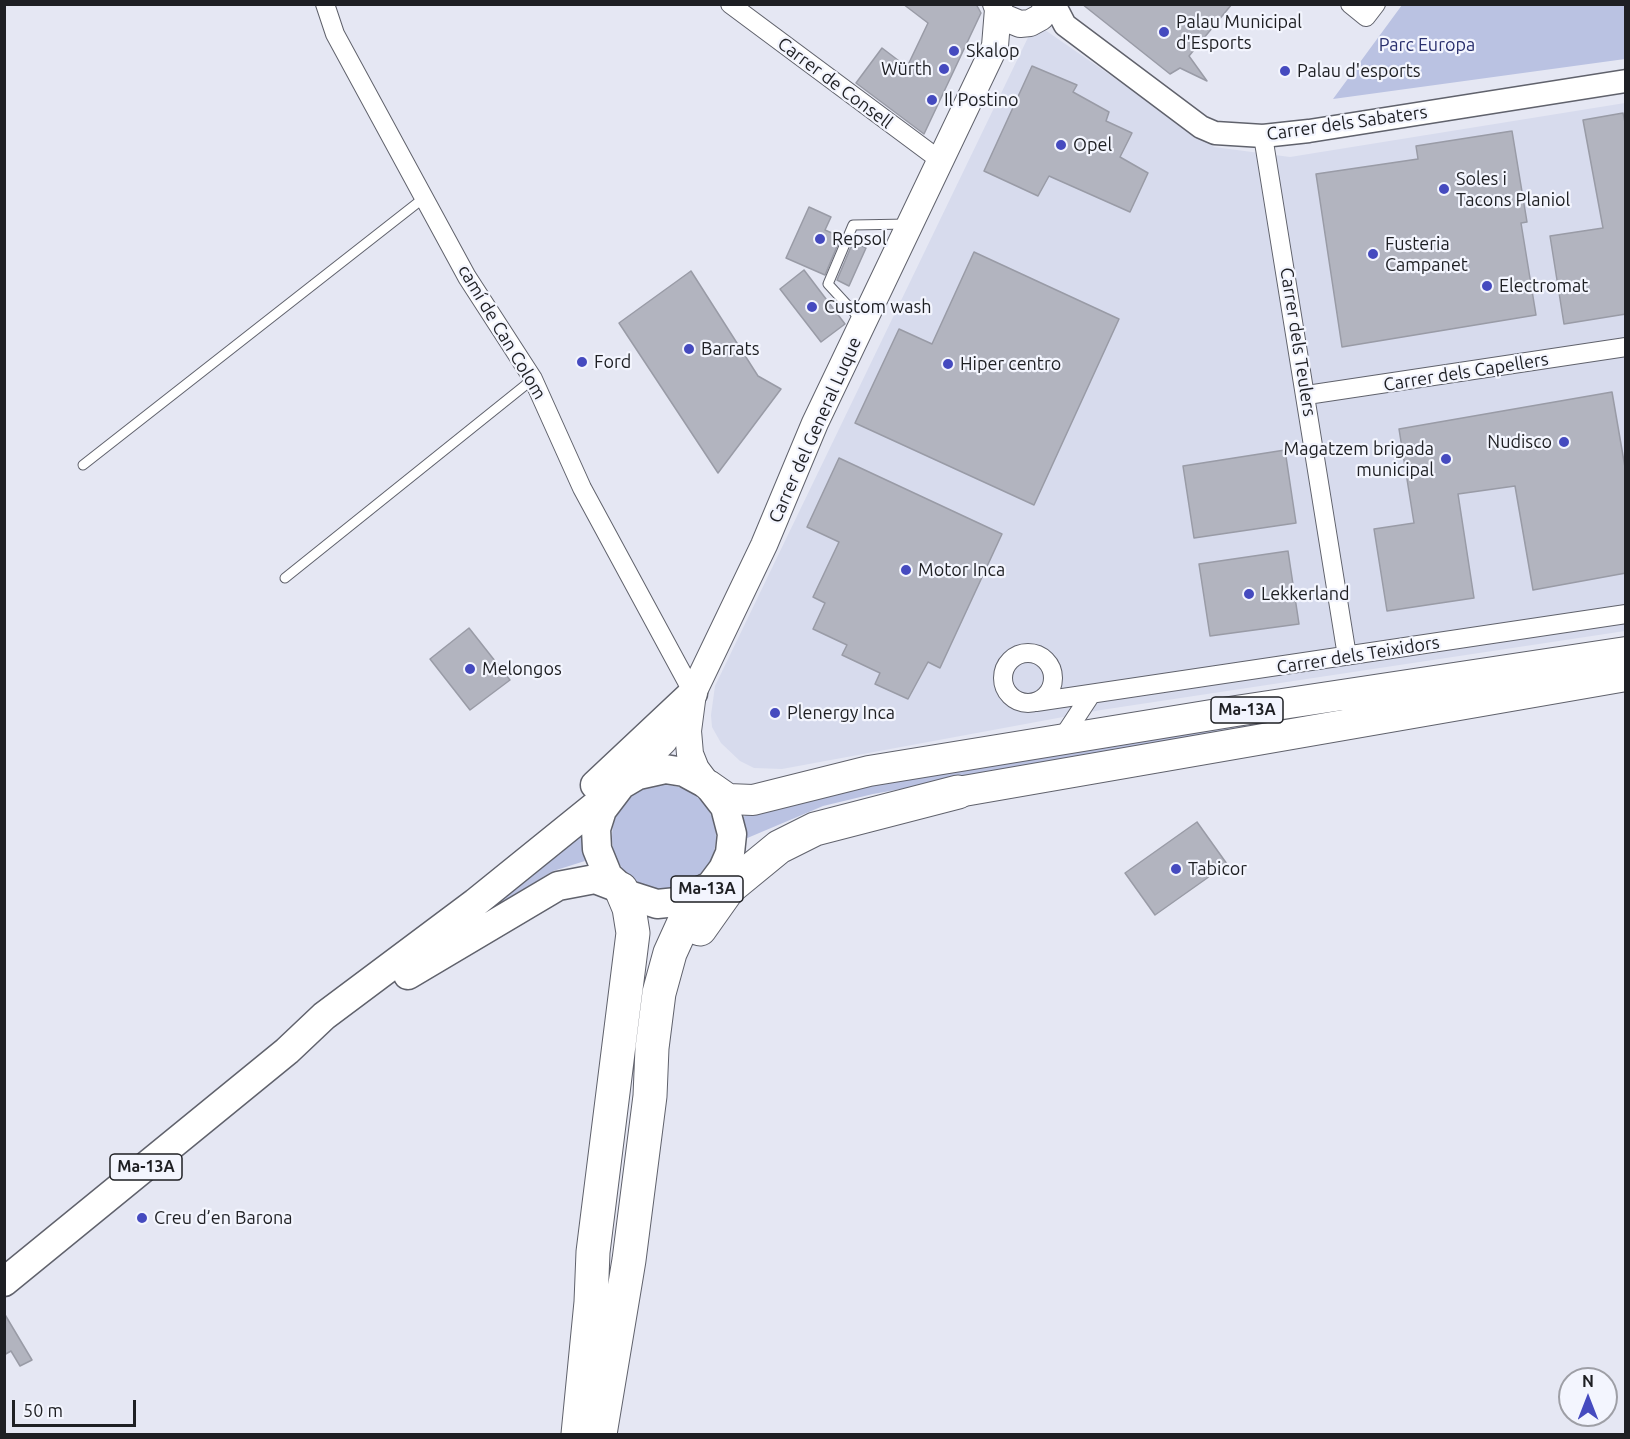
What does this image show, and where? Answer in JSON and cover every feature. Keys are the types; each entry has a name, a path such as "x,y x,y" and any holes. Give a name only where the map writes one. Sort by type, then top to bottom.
{"highway":[{"name":"Ma-13A","path":"708,785 728,799 753,800 869,771 1626,652"},
{"name":"Ma-13A","path":"958,792 1626,676"},
{"path":"650,1096 679,970 692,941 729,888 779,847 815,829 958,792"},
{"path":"613,1434 629,1260 650,1096 659,993 670,953 690,909 711,885"},
{"path":"578,1434 591,1302 593,1252 633,933 629,908 621,889"},
{"path":"561,1434 582,1299 593,1252"},
{"path":"600,1434 629,1260"}],"main road":[{"name":"Carrer del General Luque","path":"708,785 696,769 690,754 688,731 693,693 756,564 815,423 995,46 997,7"},
{"path":"997,7 1011,22 1038,16"},
{"path":"995,46 1038,16"},
{"path":"621,785 664,741 693,693"},
{"path":"324,1016 347,989 485,880 623,761 693,693"},
{"name":"Ma-13A","path":"4,1282 287,1051 324,1016 484,897 621,785 647,771 665,769 684,772 708,785 725,807 732,834 727,861 711,885"},
{"name":"Ma-13A","path":"621,785 602,810 596,839 603,868 621,889"},
{"name":"Ma-13A","path":"287,1051 332,1028 428,962 558,886 595,879 621,889 638,899 657,904 678,903 711,885 744,854 770,838 824,813 883,801 958,792"}],"street":[{"name":"camí de Can Colom","path":"325,4 335,34 467,277 533,378 582,488 693,693"},
{"name":"Carrer de Consell","path":"730,4 941,161"},
{"name":"Carrer dels Sabaters","path":"1054,4 1065,25"},
{"path":"1350,4 1371,11"},
{"name":"Carrer dels Sabaters","path":"1038,16 1065,25 1201,127 1215,133 1263,136 1626,81"},
{"name":"Carrer dels Teulers","path":"1263,136 1347,656"},
{"name":"Carrer dels Capellers","path":"1306,395 1626,347"},
{"name":"Carrer dels Teixidors","path":"1036,702 1090,696 1626,614"},
{"path":"1053,669 1054,677 1049,693 1036,702 1019,702 1006,691 1003,674 1006,666 1018,654 1027,652 1042,657 1053,669 1065,687 1081,695 1090,696 1061,740"}],"lane":[{"path":"83,465 425,197"},
{"path":"863,323 828,284 853,225 911,224"},
{"path":"285,578 533,378"}],"shaded area":[{"path":"1035,23 1214,147 1290,157 1625,103 1625,631 1101,710 782,769 754,768 740,761 721,743 712,727 711,715 715,686"}],"green space":[{"name":"Parc Europa","path":"1402,5 1625,5 1625,59 1333,99"},
{"path":"1565,671 873,794 823,806 745,839 742,818 746,815 834,792"},
{"path":"664,785 684,789 701,800 712,817 716,837 712,857 701,874 684,885 664,889 644,885 627,874 616,857 612,837 616,817 627,800 644,789"},
{"path":"582,833 585,861 553,871 469,923"}],"building":[{"path":"903,4 976,4 981,13 924,134 856,83 882,48 907,67 928,23"},
{"name":"Palau Municipal d'Esports","path":"1082,4 1232,4 1189,56 1207,81 1180,68 1170,74"},
{"name":"Opel","path":"1032,66 1077,85 1073,92 1109,112 1106,121 1132,133 1120,157 1148,173 1130,212 1049,176 1038,196 984,171"},
{"path":"1623,113 1626,127 1626,314 1564,324 1550,236 1603,228 1583,120"},
{"path":"1512,131 1527,222 1521,223 1536,315 1342,347 1316,174 1418,159 1416,146"},
{"name":"Repsol","path":"809,207 831,217 825,230 841,237 825,275 786,258"},
{"path":"853,242 866,248 849,286 837,280"},
{"name":"Hiper centro","path":"974,252 1119,319 1034,505 855,423 899,329 932,344"},
{"name":"Custom wash","path":"804,270 845,324 821,342 780,289"},
{"name":"Barrats","path":"691,271 758,376 781,389 718,473 619,323"},
{"path":"1612,392 1626,473 1626,573 1533,590 1515,486 1458,494 1474,598 1387,611 1374,529 1414,523 1399,429"},
{"path":"1285,450 1296,523 1194,538 1183,466"},
{"name":"Motor Inca","path":"839,458 1002,534 940,668 928,662 908,699 875,684 880,673 842,655 847,645 813,629 825,603 813,597 839,542 807,527"},
{"name":"Lekkerland","path":"1288,551 1299,624 1210,636 1199,564"},
{"name":"Melongos","path":"469,628 510,680 470,710 430,659"},
{"name":"Tabicor","path":"1197,822 1227,864 1155,915 1125,873"},
{"path":"4,1313 32,1360 20,1366 11,1351 4,1355"}],"place":[{"name":"Palau Municipal d'Esports","path":"1164,32"},
{"name":"Skalop","path":"954,51"},
{"name":"Würth","path":"944,69"},
{"name":"Palau d'esports","path":"1285,71"},
{"name":"Il Postino","path":"932,100"},
{"name":"Opel","path":"1061,145"},
{"name":"Soles i Tacons Planiol","path":"1444,189"},
{"name":"Repsol","path":"820,239"},
{"name":"Fusteria Campanet","path":"1373,254"},
{"name":"Electromat","path":"1487,286"},
{"name":"Custom wash","path":"812,307"},
{"name":"Barrats","path":"689,349"},
{"name":"Ford","path":"582,362"},
{"name":"Hiper centro","path":"948,364"},
{"name":"Nudisco","path":"1564,442"},
{"name":"Magatzem brigada municipal","path":"1446,459"},
{"name":"Motor Inca","path":"906,570"},
{"name":"Lekkerland","path":"1249,594"},
{"name":"Melongos","path":"470,669"},
{"name":"Plenergy Inca","path":"775,713"},
{"name":"Tabicor","path":"1176,869"},
{"name":"Creu d’en Barona","path":"142,1218"}]}
